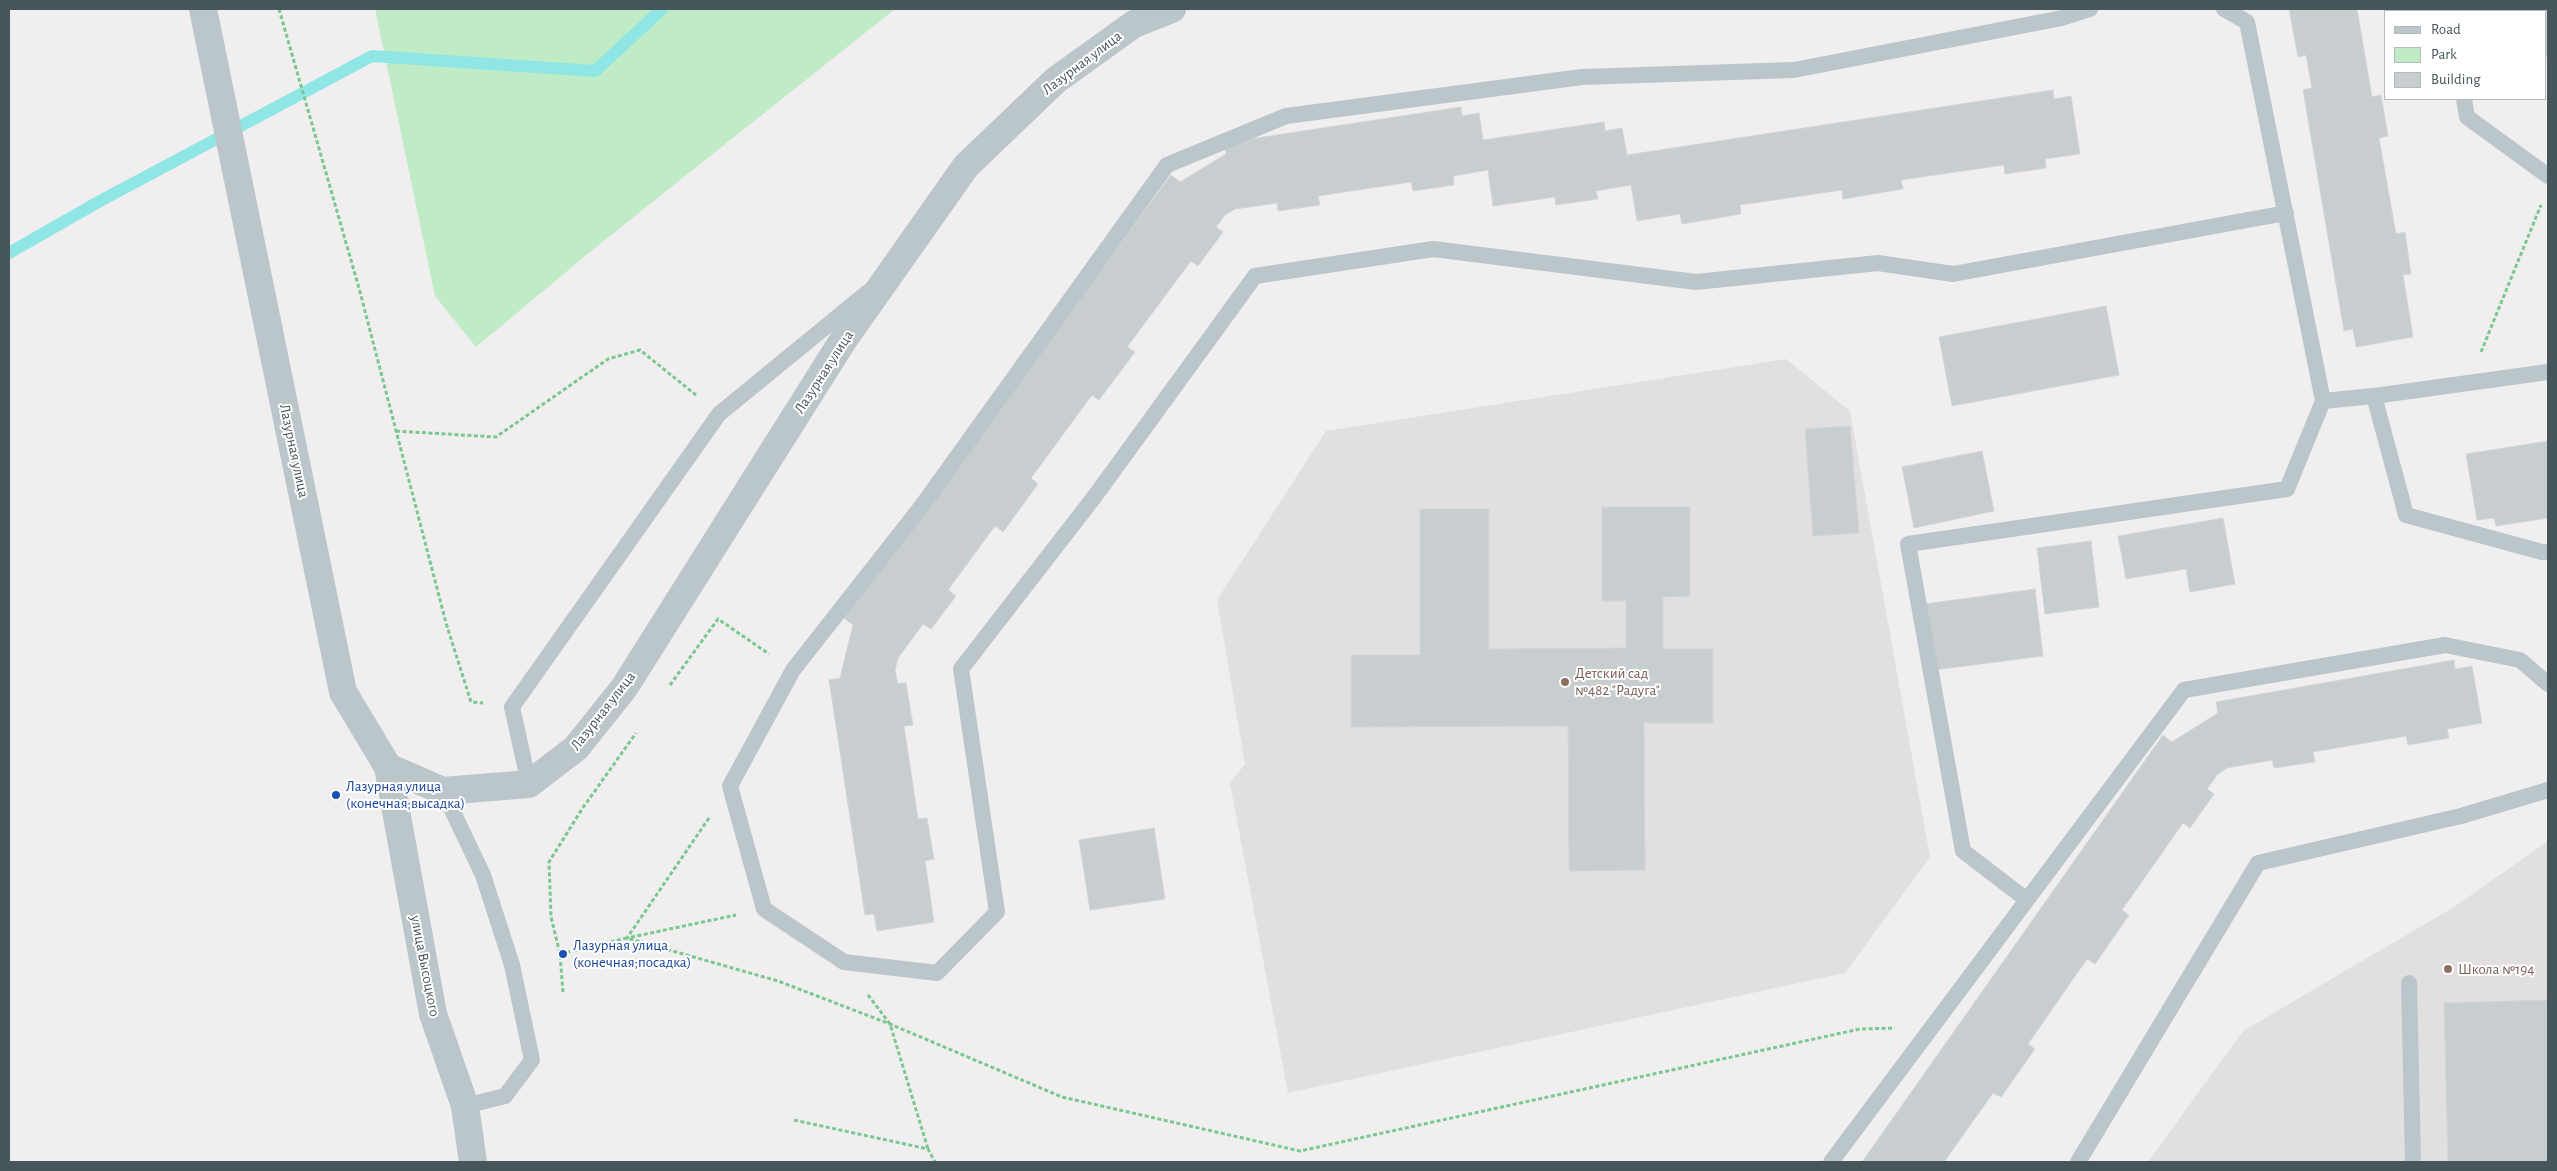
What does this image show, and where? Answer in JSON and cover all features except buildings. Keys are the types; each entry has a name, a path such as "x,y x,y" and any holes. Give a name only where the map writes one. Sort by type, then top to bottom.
{"street":[{"name":"Лазурная улица","path":"203,9 343,692 388,767"},
{"name":"Лазурная улица","path":"529,784 576,748 624,688 842,342 966,166 1056,80 1134,24 1172,9"},
{"path":"388,767 443,791 529,784"},
{"name":"улица Высоцкого","path":"388,767 433,1014 465,1106 473,1162"}],"lane":[{"path":"2090,9 2062,18 1794,70 1582,77 1286,116 1166,165 921,507 793,670 730,786 764,909 844,962 937,973 997,912 961,669 1095,496 1255,276 1433,249 1696,282 1878,263 1953,274 2286,213"},
{"path":"2027,900 1963,850 1908,544 2287,489 2323,401 2247,22 2224,9"},
{"path":"2464,100 2467,116 2548,176"},
{"path":"529,784 512,706 719,414 890,273"},
{"path":"2323,401 2374,396 2548,372"},
{"path":"2374,396 2406,516 2546,556"},
{"path":"1831,1162 2184,690 2445,645 2520,660 2548,684"},
{"path":"2078,1162 2258,863 2461,816 2548,790"},
{"path":"443,791 483,875 512,965 532,1060 505,1096 465,1106"},
{"path":"2409,983 2414,1162"}],"path":[{"path":"279,9 359,288 446,623 471,702 512,706"},
{"path":"2469,383 2541,204"},
{"path":"396,431 496,437 608,359 640,350 719,414"},
{"path":"667,690 718,619 793,670"},
{"path":"563,992 560,954 551,917 549,862 582,810 638,730"},
{"path":"628,938 730,786"},
{"path":"560,954 764,909"},
{"path":"628,938 778,981 890,1024 1062,1097 1300,1150 1860,1029 1932,1028"},
{"path":"844,962 890,1024 934,1162"},
{"path":"794,1120 928,1148"}],"shaded area":[{"name":"Детский сад №482 \"Радуга\"","path":"1786,359 1850,411 1930,857 1845,973 1288,1093 1230,783 1245,764 1217,600 1326,431"},
{"name":"Школа №194","path":"2548,841 2548,1162 2148,1162 2243,1031 2454,907"}],"green space":[{"path":"375,9 895,9 596,247 476,347 435,296"}],"waterway":[{"path":"9,253 100,201 372,56 595,71 662,9"}],"place":[{"name":"Детский сад №482 \"Радуга\"","path":"1565,682"},
{"name":"Лазурная улица (конечная;высадка)","path":"336,795"},
{"name":"Лазурная улица (конечная;посадка)","path":"563,954"},
{"name":"Школа №194","path":"2448,969"}]}
